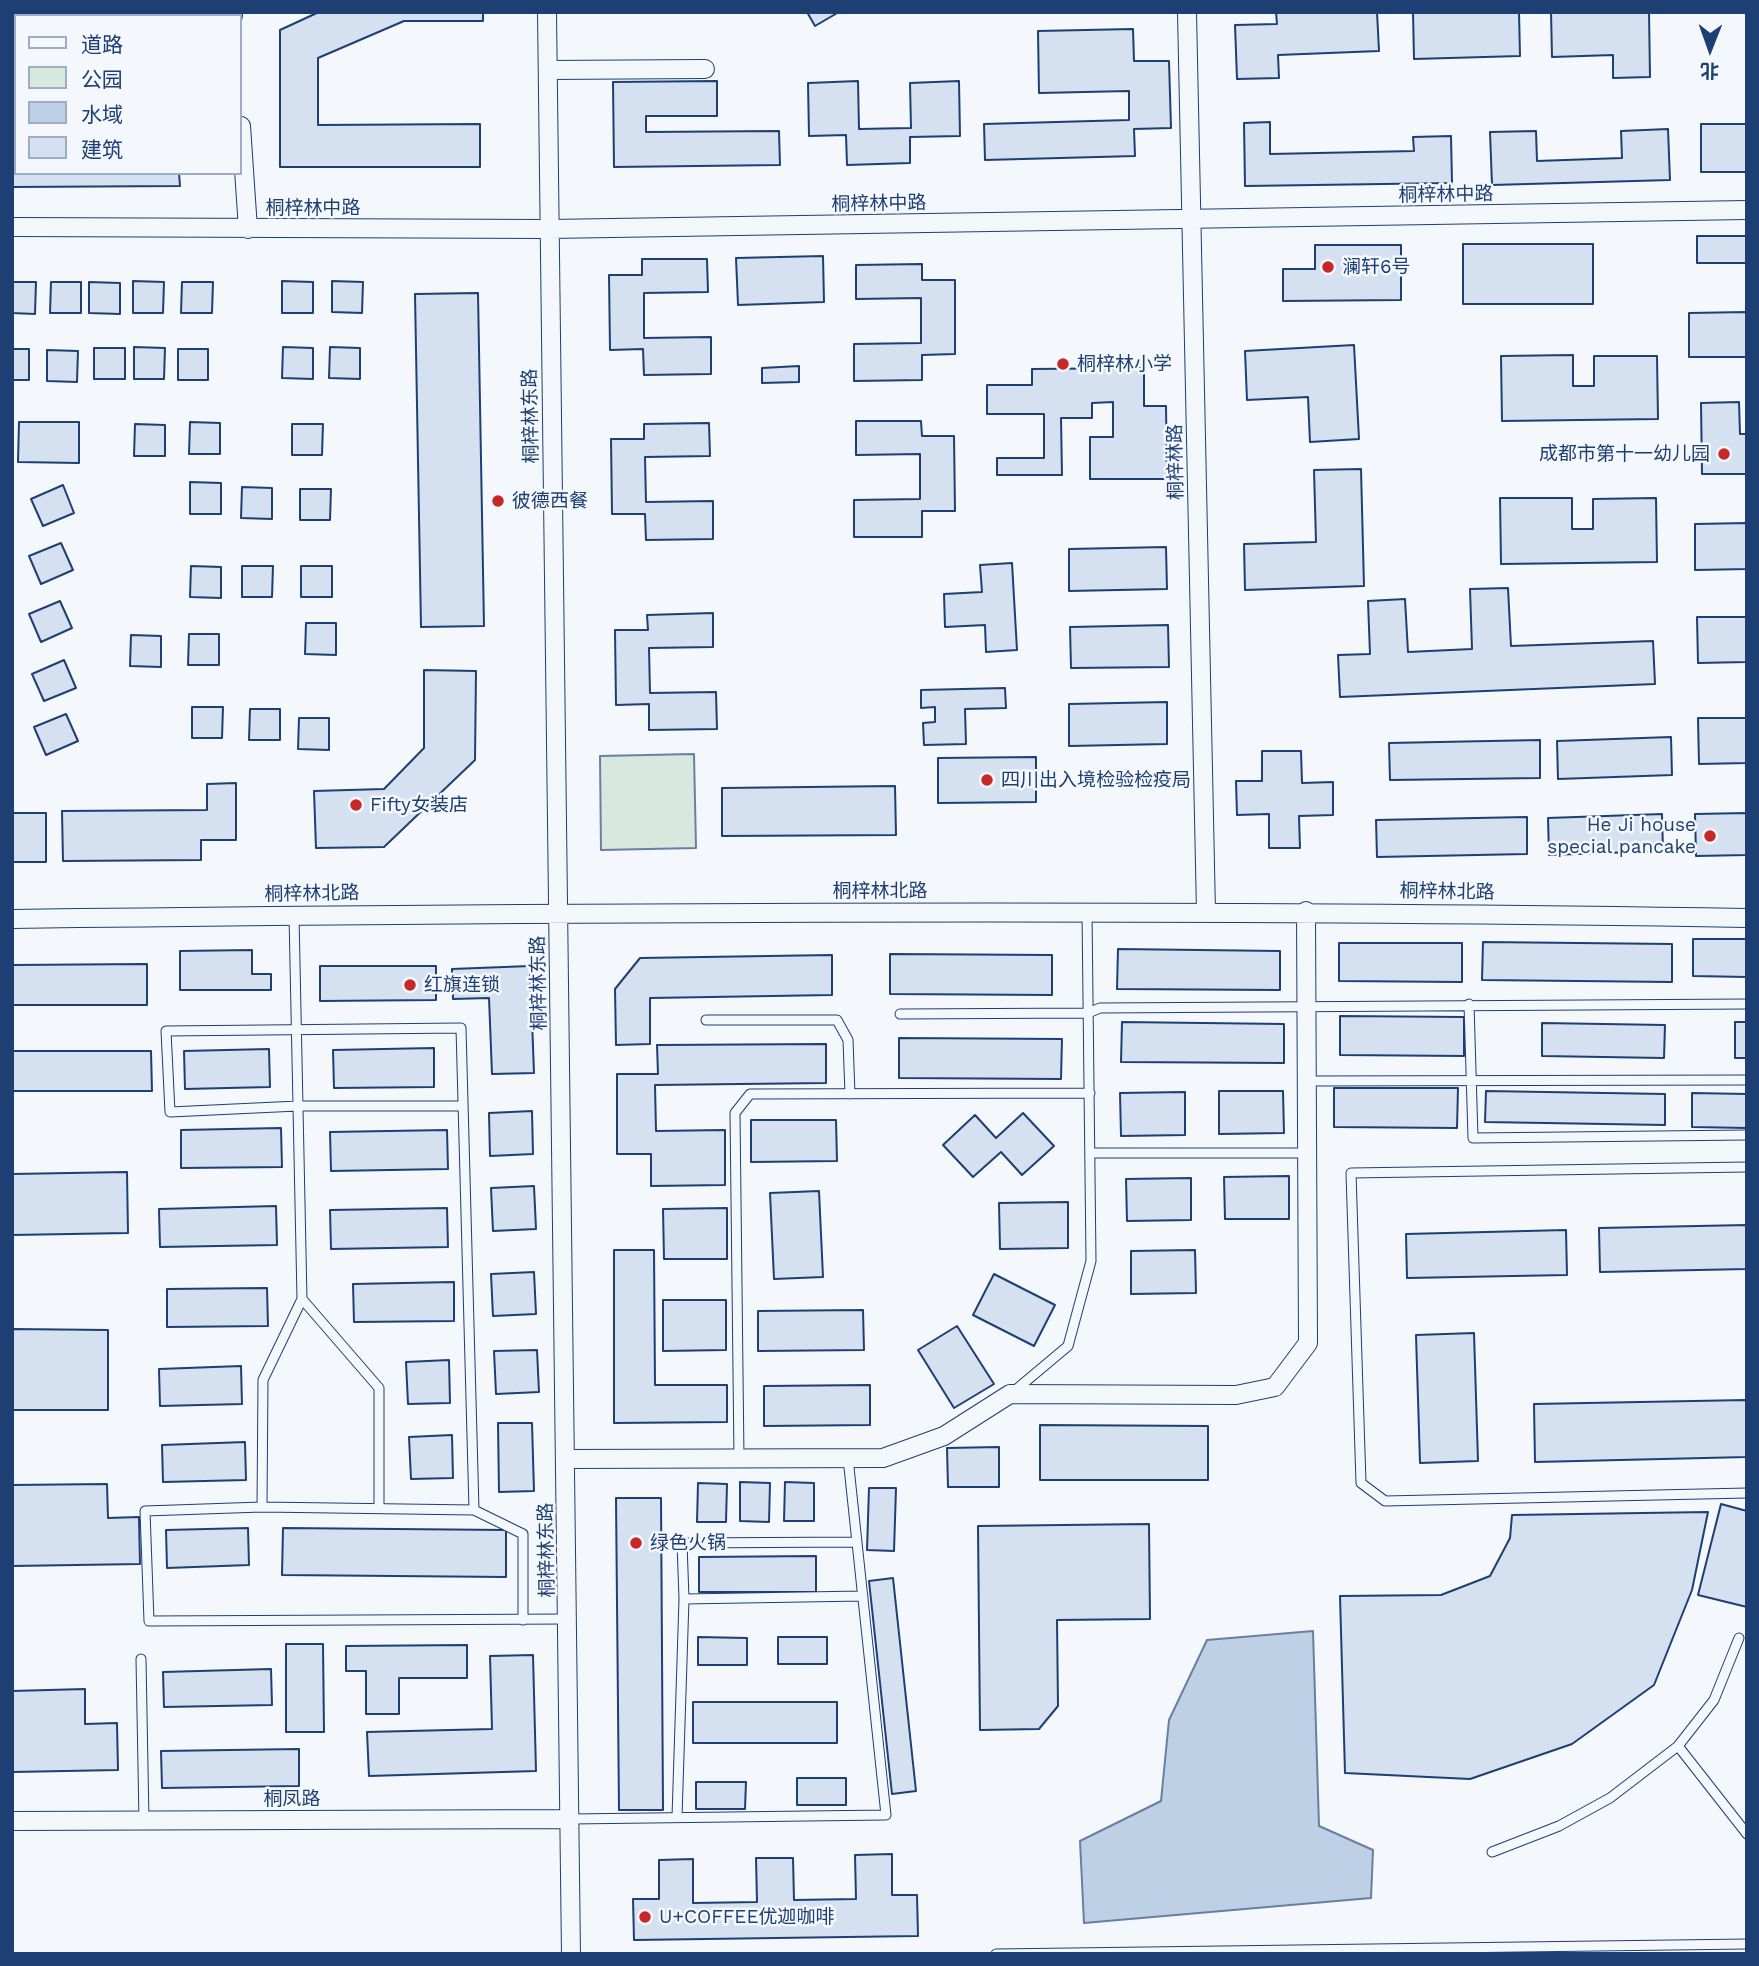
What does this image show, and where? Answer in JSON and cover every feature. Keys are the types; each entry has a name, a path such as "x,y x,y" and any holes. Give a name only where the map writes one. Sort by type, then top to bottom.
{"street":[{"name":"桐梓林东路","path":"547,12 572,1819 571,1954"},
{"name":"桐梓林路","path":"1186,12 1206,912"},
{"path":"548,70 705,69"},
{"path":"242,141 248,229"},
{"name":"桐梓林中路","path":"12,227 549,229 1192,221 1747,210"},
{"path":"566,1459 883,1458 944,1436 1010,1394 1236,1395 1275,1387 1308,1343 1306,911"},
{"name":"桐梓林北路","path":"12,919 559,912 1306,911 1747,918"},
{"name":"桐凤路","path":"12,1821 572,1819"}],"lane":[{"path":"1010,1394 1068,1346 1091,1261 1087,912"},
{"path":"262,1507 263,1380 302,1299 294,915"},
{"path":"1469,1004 1473,1138 1747,1135"},
{"path":"900,1014 1088,1013 1100,1008 1307,1005 1747,1004"},
{"path":"706,1020 837,1020 848,1040 850,1094"},
{"path":"463,1106 298,1106 170,1112 166,1031 461,1028 474,1510"},
{"path":"1307,1082 1747,1080"},
{"path":"739,1458 735,1113 750,1094 1090,1093"},
{"path":"1091,1153 1307,1153"},
{"path":"1747,1167 1351,1173 1361,1483 1385,1501 1747,1493"},
{"path":"302,1299 379,1388 379,1508"},
{"path":"572,1819 886,1815 848,1458"},
{"path":"523,1620 523,1534 474,1510 262,1507 145,1511 149,1621 523,1620 569,1619"},
{"path":"677,1817 684,1599 682,1543 857,1542"},
{"path":"684,1599 863,1597"},
{"path":"1492,1852 1559,1826 1610,1798 1678,1746 1714,1700 1740,1638"},
{"path":"141,1659 144,1821"},
{"path":"1678,1746 1747,1834"},
{"path":"996,1954 1747,1944"}],"green space":[{"path":"694,754 696,848 601,850 600,756"}],"water":[{"path":"1313,1631 1319,1826 1373,1850 1371,1898 1084,1923 1080,1841 1161,1801 1169,1720 1207,1640"}],"building":[{"path":"319,12 483,12 483,21 404,21 318,58 318,125 480,124 480,167 280,167 280,30"},
{"path":"807,12 839,12 815,26"},
{"path":"1276,12 1377,12 1379,51 1278,55 1279,78 1237,79 1235,25 1277,24"},
{"path":"1413,12 1519,12 1520,56 1414,59"},
{"path":"1551,12 1649,12 1650,77 1613,78 1613,55 1552,57"},
{"path":"1133,29 1134,61 1169,61 1171,128 1134,129 1135,156 985,160 984,124 1129,120 1129,91 1039,93 1038,31"},
{"path":"14,54 14,106 12,106"},
{"path":"717,81 717,116 646,116 646,132 779,131 780,165 614,167 613,82"},
{"path":"858,81 859,129 911,128 910,83 959,81 960,136 910,137 910,163 847,165 846,135 809,136 808,83"},
{"path":"1270,122 1270,154 1414,151 1413,137 1451,136 1452,183 1245,186 1244,123"},
{"path":"1701,124 1747,124 1747,172 1701,172"},
{"path":"1668,129 1670,180 1492,185 1490,132 1536,131 1537,161 1622,158 1621,131"},
{"path":"12,149 14,175 179,175 180,186 12,187"},
{"path":"1697,236 1747,236 1747,263 1697,263"},
{"path":"1463,244 1593,244 1593,304 1463,304"},
{"path":"1315,245 1401,245 1401,300 1283,301 1283,269 1315,269"},
{"path":"823,256 824,302 738,305 736,258"},
{"path":"642,259 707,259 708,292 644,293 644,338 711,337 711,374 644,375 643,349 610,350 609,275 642,275"},
{"path":"922,264 922,280 955,280 955,354 922,355 922,380 854,381 854,344 921,343 921,298 856,299 856,265"},
{"path":"133,281 164,282 163,313 133,313"},
{"path":"282,281 313,282 313,313 282,313"},
{"path":"332,281 363,282 362,313 332,312"},
{"path":"12,282 36,282 35,314 12,313"},
{"path":"51,282 81,282 81,313 50,313"},
{"path":"89,282 120,283 120,314 89,313"},
{"path":"182,282 213,282 212,313 181,313"},
{"path":"478,293 484,626 421,627 415,294"},
{"path":"1747,312 1747,357 1689,357 1689,313"},
{"path":"1354,345 1359,439 1310,442 1308,397 1247,400 1245,351"},
{"path":"134,347 165,348 164,379 134,379"},
{"path":"283,347 313,348 313,379 282,378"},
{"path":"330,347 360,348 360,379 329,378"},
{"path":"94,348 125,348 125,379 94,379"},
{"path":"12,349 29,349 29,380 12,380"},
{"path":"178,349 208,349 208,380 178,380"},
{"path":"47,350 78,351 77,382 47,381"},
{"path":"1573,355 1573,386 1594,386 1594,356 1657,356 1658,419 1502,421 1501,356"},
{"path":"799,366 799,382 762,383 762,368"},
{"path":"1144,368 1144,406 1166,406 1167,479 1090,479 1090,437 1113,437 1113,402 1092,403 1092,418 1061,418 1062,475 997,475 997,458 1044,458 1044,414 987,414 987,385 1032,385 1032,369"},
{"name":"成都市第十一幼儿园","path":"1739,402 1740,434 1747,434 1747,474 1702,474 1701,403"},
{"path":"856,421 921,421 922,436 954,436 955,511 922,511 922,537 854,537 854,500 920,499 920,454 856,455"},
{"path":"19,422 79,422 79,463 18,462"},
{"path":"190,422 220,423 220,454 189,454"},
{"path":"709,423 710,456 645,457 646,502 713,501 713,539 646,540 645,514 612,514 611,439 644,439 644,424"},
{"path":"135,424 165,425 165,456 134,456"},
{"path":"292,424 323,424 322,455 292,455"},
{"path":"1361,469 1364,586 1245,590 1244,544 1316,542 1314,470"},
{"path":"190,482 221,483 221,514 190,514"},
{"path":"63,485 74,513 43,526 31,499"},
{"path":"242,487 272,488 272,519 241,518"},
{"path":"300,489 331,489 330,520 300,520"},
{"path":"1500,498 1572,498 1572,529 1593,529 1593,499 1656,498 1657,562 1501,564"},
{"path":"1747,523 1747,569 1695,570 1695,524"},
{"path":"61,543 73,570 41,584 29,556"},
{"path":"1166,547 1167,589 1069,591 1069,549"},
{"path":"1012,563 1017,650 986,652 985,625 945,627 944,594 982,592 980,565"},
{"path":"191,566 221,567 221,598 190,597"},
{"path":"242,566 273,566 272,597 242,597"},
{"path":"301,566 332,566 332,597 301,597"},
{"path":"1508,588 1511,646 1653,641 1655,684 1340,697 1338,655 1370,654 1368,601 1405,599 1408,652 1472,649 1470,589"},
{"path":"60,601 72,628 41,642 29,614"},
{"path":"713,613 713,647 649,648 650,693 716,692 717,729 649,730 649,704 616,705 615,630 648,630 647,615"},
{"path":"1697,617 1747,617 1747,662 1698,663"},
{"path":"306,623 336,623 336,655 305,654"},
{"path":"1168,625 1169,667 1071,668 1070,627"},
{"path":"189,634 219,634 219,665 188,665"},
{"path":"131,635 161,636 161,667 130,666"},
{"path":"64,660 76,688 44,701 32,674"},
{"path":"424,670 476,671 475,760 384,847 316,848 314,791 384,789 424,748"},
{"path":"1005,688 1006,708 965,709 966,744 924,745 923,723 935,722 935,707 921,708 921,690"},
{"path":"1167,702 1167,744 1069,746 1069,704"},
{"path":"192,707 223,707 222,738 192,738"},
{"path":"250,709 280,709 280,740 249,740"},
{"path":"66,714 78,741 46,755 34,727"},
{"path":"299,718 329,718 329,750 298,749"},
{"path":"1698,718 1747,718 1747,763 1699,764"},
{"path":"1671,737 1672,775 1558,779 1557,741"},
{"path":"1540,740 1540,778 1390,780 1389,743"},
{"path":"1262,751 1301,751 1302,783 1333,782 1333,815 1299,816 1300,848 1269,848 1269,814 1237,815 1236,781 1262,781"},
{"name":"四川出入境检验检疫局","path":"1036,757 1036,802 938,803 938,758"},
{"path":"236,783 236,840 201,840 201,860 63,861 62,811 207,810 207,784"},
{"path":"895,786 896,835 722,836 722,788"},
{"path":"12,813 46,813 46,862 12,862"},
{"path":"1747,813 1747,855 1696,856 1695,814"},
{"path":"1662,814 1663,851 1549,855 1548,818"},
{"path":"1527,817 1527,854 1377,857 1376,820"},
{"path":"1693,939 1747,939 1747,977 1693,976"},
{"path":"1483,942 1672,944 1672,982 1482,980"},
{"path":"1339,943 1462,943 1462,982 1339,981"},
{"path":"1118,949 1280,951 1280,990 1117,989"},
{"path":"252,950 252,974 271,974 271,990 180,990 180,951"},
{"path":"890,954 1052,955 1052,995 890,994"},
{"path":"832,955 832,995 650,998 650,1044 616,1045 615,989 640,958"},
{"path":"147,964 147,1005 12,1005 12,965"},
{"path":"320,966 436,966 436,1000 320,1001"},
{"path":"530,966 534,1073 492,1074 489,998 453,999 452,969"},
{"path":"1340,1016 1464,1017 1464,1056 1340,1055"},
{"path":"1122,1022 1284,1024 1284,1063 1121,1062"},
{"path":"1735,1022 1747,1022 1747,1058 1735,1058"},
{"path":"1542,1023 1665,1025 1664,1058 1542,1056"},
{"path":"899,1038 1062,1039 1061,1079 899,1078"},
{"path":"826,1044 826,1083 655,1085 656,1131 725,1130 725,1185 651,1186 651,1154 617,1154 617,1074 658,1074 657,1045"},
{"path":"434,1048 434,1087 334,1088 333,1050"},
{"path":"269,1049 270,1087 185,1089 184,1051"},
{"path":"12,1051 151,1051 152,1091 12,1091"},
{"path":"1334,1088 1458,1088 1457,1128 1334,1127"},
{"path":"1219,1091 1283,1091 1284,1133 1219,1134"},
{"path":"1486,1091 1665,1094 1665,1125 1485,1122"},
{"path":"1185,1092 1185,1135 1121,1136 1120,1093"},
{"path":"1692,1093 1747,1094 1747,1128 1692,1127"},
{"path":"532,1111 533,1154 490,1156 489,1113"},
{"path":"1023,1113 1054,1146 1022,1175 1001,1152 973,1177 943,1145 975,1115 996,1138"},
{"path":"751,1120 836,1120 837,1161 751,1162"},
{"path":"281,1128 282,1167 181,1168 181,1130"},
{"path":"447,1130 448,1169 331,1171 330,1132"},
{"path":"127,1172 128,1233 12,1235 12,1174"},
{"path":"1289,1176 1289,1219 1225,1219 1224,1177"},
{"path":"1191,1178 1191,1220 1127,1221 1126,1179"},
{"path":"534,1186 536,1229 493,1231 491,1188"},
{"path":"819,1191 823,1277 774,1279 770,1193"},
{"path":"1068,1202 1068,1248 1000,1249 999,1203"},
{"path":"276,1206 277,1245 160,1247 159,1209"},
{"path":"447,1208 448,1247 331,1249 330,1210"},
{"path":"727,1208 727,1259 664,1259 663,1209"},
{"path":"1747,1225 1747,1269 1600,1272 1599,1228"},
{"path":"1566,1230 1567,1275 1407,1278 1406,1234"},
{"path":"614,1250 654,1250 655,1385 727,1385 727,1422 614,1423"},
{"path":"1195,1250 1196,1293 1131,1294 1131,1251"},
{"path":"534,1272 536,1314 493,1316 491,1274"},
{"path":"994,1274 1055,1305 1034,1346 973,1315"},
{"path":"454,1282 454,1321 354,1322 353,1284"},
{"path":"267,1288 268,1326 167,1327 167,1289"},
{"path":"663,1300 726,1300 726,1350 663,1351"},
{"path":"863,1310 864,1350 758,1351 758,1311"},
{"path":"957,1326 994,1384 954,1408 918,1350"},
{"path":"12,1329 108,1330 108,1410 12,1410"},
{"path":"1474,1333 1478,1461 1420,1463 1416,1335"},
{"path":"537,1350 539,1392 496,1394 494,1351"},
{"path":"449,1360 450,1403 408,1404 406,1362"},
{"path":"241,1366 242,1404 160,1406 159,1369"},
{"path":"870,1385 870,1425 764,1426 764,1386"},
{"path":"1746,1400 1747,1457 1535,1462 1534,1404"},
{"path":"498,1423 532,1423 534,1491 499,1492"},
{"path":"1040,1425 1208,1426 1208,1480 1040,1480"},
{"path":"452,1435 453,1478 411,1479 409,1437"},
{"path":"245,1442 246,1480 163,1482 162,1445"},
{"path":"999,1447 999,1487 948,1487 947,1448"},
{"path":"740,1482 770,1483 769,1522 740,1521"},
{"path":"785,1482 814,1483 814,1521 784,1521"},
{"path":"698,1483 727,1484 726,1522 697,1522"},
{"path":"107,1484 108,1518 139,1517 140,1564 12,1566 12,1485"},
{"path":"869,1488 896,1488 894,1551 867,1550"},
{"path":"616,1498 661,1498 663,1810 619,1810"},
{"path":"1721,1504 1747,1511 1747,1607 1698,1595"},
{"path":"1708,1512 1692,1590 1654,1685 1572,1744 1470,1779 1345,1773 1340,1596 1441,1595 1490,1576 1510,1538 1512,1515"},
{"path":"1149,1524 1150,1619 1057,1620 1058,1706 1039,1729 980,1730 978,1526"},
{"path":"248,1528 249,1565 167,1568 166,1530"},
{"path":"283,1528 506,1530 506,1577 282,1575"},
{"path":"816,1556 816,1592 699,1592 699,1557"},
{"path":"893,1578 916,1791 892,1794 869,1581"},
{"path":"698,1637 747,1638 747,1665 698,1665"},
{"path":"778,1637 827,1637 827,1664 778,1664"},
{"path":"286,1644 323,1644 324,1732 286,1732"},
{"path":"467,1645 467,1678 399,1678 399,1714 366,1714 366,1671 346,1671 346,1646"},
{"path":"533,1655 536,1771 369,1776 367,1732 492,1729 490,1656"},
{"path":"271,1669 272,1705 164,1707 163,1672"},
{"path":"85,1689 85,1724 117,1723 118,1770 12,1772 12,1691"},
{"path":"693,1702 837,1702 837,1743 693,1743"},
{"path":"299,1749 299,1786 162,1788 161,1751"},
{"path":"797,1778 846,1778 846,1805 797,1805"},
{"path":"696,1782 746,1782 745,1809 696,1809"},
{"path":"892,1854 892,1895 917,1895 918,1936 634,1940 633,1899 659,1899 659,1860 693,1859 693,1903 757,1902 756,1858 793,1858 794,1900 856,1899 855,1855"}],"place":[{"name":"澜轩6号","path":"1328,267"},
{"name":"桐梓林小学","path":"1063,364"},
{"name":"成都市第十一幼儿园","path":"1724,454"},
{"name":"彼德西餐","path":"498,501"},
{"name":"四川出入境检验检疫局","path":"987,780"},
{"name":"Fifty女装店","path":"356,805"},
{"name":"He Ji house special pancake","path":"1710,836"},
{"name":"红旗连锁","path":"410,985"},
{"name":"绿色火锅","path":"636,1543"},
{"name":"U+COFFEE优迦咖啡","path":"645,1917"}]}
